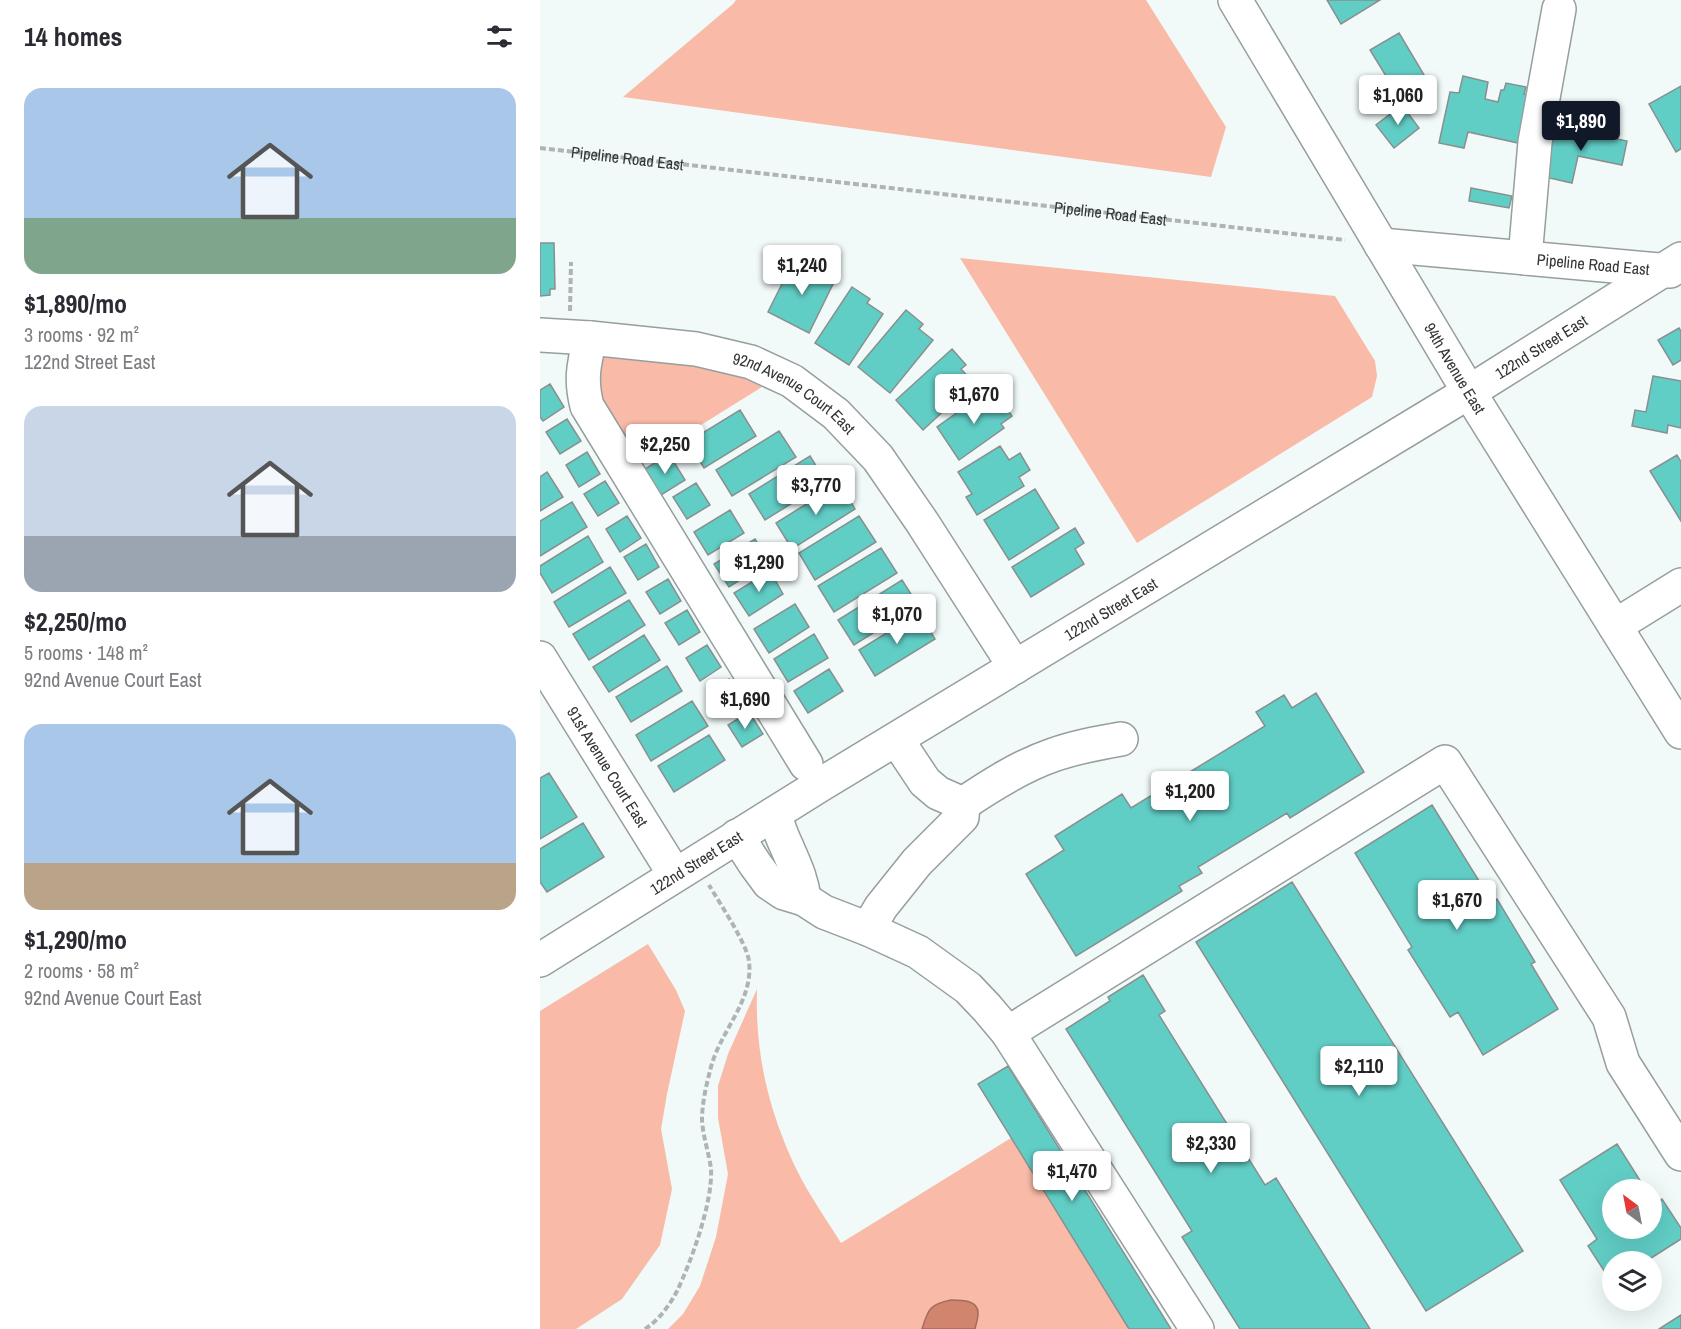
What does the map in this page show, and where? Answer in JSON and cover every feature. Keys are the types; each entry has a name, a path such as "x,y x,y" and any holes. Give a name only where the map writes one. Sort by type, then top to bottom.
{"street":[{"name":"94th Avenue East","path":"1235,0 1469,392 1681,732"},
{"path":"1525,258 1535,142 1559,9"},
{"name":"Pipeline Road East","path":"1382,245 1525,258 1675,267"},
{"name":"122nd Street East","path":"540,960 774,814 1675,267"},
{"path":"580,328 583,390 587,406 806,764"},
{"name":"92nd Avenue Court East","path":"540,335 580,328 696,349 751,362 792,381 836,414 878,458 1016,667"},
{"path":"1615,626 1681,585"},
{"name":"91st Avenue Court East","path":"540,658 675,875"},
{"path":"963,804 990,786 1052,755 1087,745 1121,739"},
{"path":"897,740 925,782 938,793 963,804"},
{"path":"1008,1033 1445,762 1609,1017 1623,1064 1681,1154"},
{"path":"868,929 881,907 917,862 962,817 963,804"},
{"path":"774,814 803,885 804,899"},
{"path":"737,837 769,883 784,893 804,899 824,912 918,952 968,988 987,1008 1008,1033 1197,1329"}],"path":[{"name":"Pipeline Road East","path":"540,148 1382,245"},
{"path":"571,262 580,328"},
{"path":"645,1329 652,1325 677,1293 707,1206 711,1170 702,1120 710,1067 742,1004 749,981 749,960 744,945 708,884"}],"shaded area":[{"path":"736,0 1146,0 1226,127 1211,177 623,97"},
{"path":"960,258 1335,296 1375,361 1377,376 1372,397 1137,543"},
{"path":"601,350 684,358 767,384 632,468 592,401"},
{"path":"648,944 676,990 685,1011 661,1129 672,1189 660,1245 622,1299 576,1329 540,1329 540,1011"},
{"path":"757,989 758,1034 769,1097 797,1171 841,1243 1011,1138 1129,1329 668,1329 683,1314 700,1286 716,1237 728,1174 718,1118 718,1086 728,1054"},
{"path":"951,1300 969,1302 976,1306 978,1314 975,1329 922,1329 931,1308 938,1303"}],"building":[{"path":"1327,0 1380,0 1341,24"},
{"path":"1399,33 1433,90 1405,107 1370,50"},
{"path":"1463,76 1488,82 1485,99 1498,102 1501,90 1504,90 1506,83 1526,87 1524,94 1528,95 1518,143 1468,132 1464,148 1439,143 1450,92 1459,93"},
{"path":"1681,86 1681,149 1676,152 1649,104"},
{"path":"1402,105 1419,128 1394,148 1376,125"},
{"path":"1556,126 1627,141 1622,165 1578,156 1572,183 1545,177"},
{"path":"1471,188 1512,196 1509,208 1469,201"},
{"path":"540,243 554,243 555,289 550,289 550,295 540,296"},
{"path":"806,257 823,265 818,277 833,284 809,333 768,312 792,264 801,268"},
{"path":"852,287 870,299 867,303 883,314 849,365 815,343"},
{"path":"906,310 923,324 919,329 933,340 890,393 858,367"},
{"path":"1679,328 1681,331 1681,360 1673,365 1658,340"},
{"path":"952,349 966,365 961,369 974,383 923,430 896,400"},
{"path":"1653,376 1681,381 1681,428 1668,425 1667,433 1632,426 1635,410 1646,412"},
{"path":"550,384 564,407 543,421 540,417 540,390"},
{"path":"986,392 994,403 1000,399 1012,416 1001,424 1004,428 959,460 937,427"},
{"path":"740,410 756,436 704,468 688,442"},
{"path":"567,419 581,441 560,454 546,432"},
{"path":"779,431 796,457 732,496 716,470"},
{"path":"1000,446 1009,460 1020,453 1030,470 1019,477 1024,486 977,515 966,497 972,494 958,472"},
{"path":"587,452 600,474 579,487 566,465"},
{"path":"669,454 685,480 661,495 645,469"},
{"path":"1677,455 1681,462 1681,521 1650,471"},
{"path":"810,456 826,482 765,520 749,494"},
{"path":"547,472 563,497 540,511 540,477"},
{"path":"605,481 619,503 598,516 584,494"},
{"path":"696,483 710,505 687,519 673,497"},
{"path":"840,483 855,509 792,549 776,523"},
{"path":"1035,489 1059,528 1009,560 984,520"},
{"path":"572,502 587,527 540,556 540,521"},
{"path":"730,510 744,533 708,555 694,532"},
{"path":"627,516 641,538 620,552 606,529"},
{"path":"859,516 876,542 815,580 799,553"},
{"path":"1075,528 1084,543 1075,549 1084,564 1031,597 1012,567"},
{"path":"588,536 603,562 552,593 540,573 540,566"},
{"path":"755,539 769,561 729,587 714,564"},
{"path":"646,544 659,567 638,580 624,557"},
{"path":"881,548 897,573 834,612 818,586"},
{"path":"610,567 626,593 569,627 554,602"},
{"path":"770,571 783,594 749,616 734,593"},
{"path":"668,579 681,601 660,614 646,592"},
{"path":"902,580 918,605 854,645 838,620"},
{"path":"629,600 645,625 589,660 573,634"},
{"path":"795,604 809,627 769,653 754,629"},
{"path":"687,610 700,632 679,645 665,623"},
{"path":"919,613 935,639 875,676 859,650"},
{"path":"814,634 828,658 788,682 774,659"},
{"path":"644,635 660,660 609,692 593,667"},
{"path":"707,645 721,667 700,681 686,658"},
{"path":"667,666 682,691 631,722 616,697"},
{"path":"829,669 843,691 808,713 794,691"},
{"path":"729,679 743,701 721,714 708,692"},
{"path":"1316,693 1364,772 1290,818 1287,813 1198,867 1202,873 1179,886 1182,891 1076,956 1026,874 1064,850 1055,836 1122,794 1131,808 1265,726 1256,712 1284,695 1292,708"},
{"path":"692,701 708,726 651,761 636,735"},
{"path":"749,712 763,734 742,747 728,725"},
{"path":"709,735 725,760 674,792 658,766"},
{"path":"549,773 577,817 540,839 540,778"},
{"path":"1432,805 1492,902 1497,899 1535,962 1531,964 1558,1009 1483,1055 1458,1012 1450,1017 1408,950 1412,947 1355,853"},
{"path":"583,823 604,857 547,892 540,882 540,849"},
{"path":"1292,882 1523,1251 1426,1311 1196,942"},
{"path":"1143,975 1165,1011 1159,1015 1265,1185 1276,1178 1370,1329 1240,1329 1182,1237 1192,1231 1066,1029 1110,1001 1108,997"},
{"path":"1008,1066 1171,1329 1129,1329 978,1084"},
{"path":"1617,1144 1639,1179 1602,1179 1602,1239 1662,1239 1662,1199 1681,1228 1681,1239 1662,1251 1602,1251 1602,1268 1588,1246 1597,1239 1560,1180"},
{"path":"1681,1315 1681,1329 1659,1329"}]}
